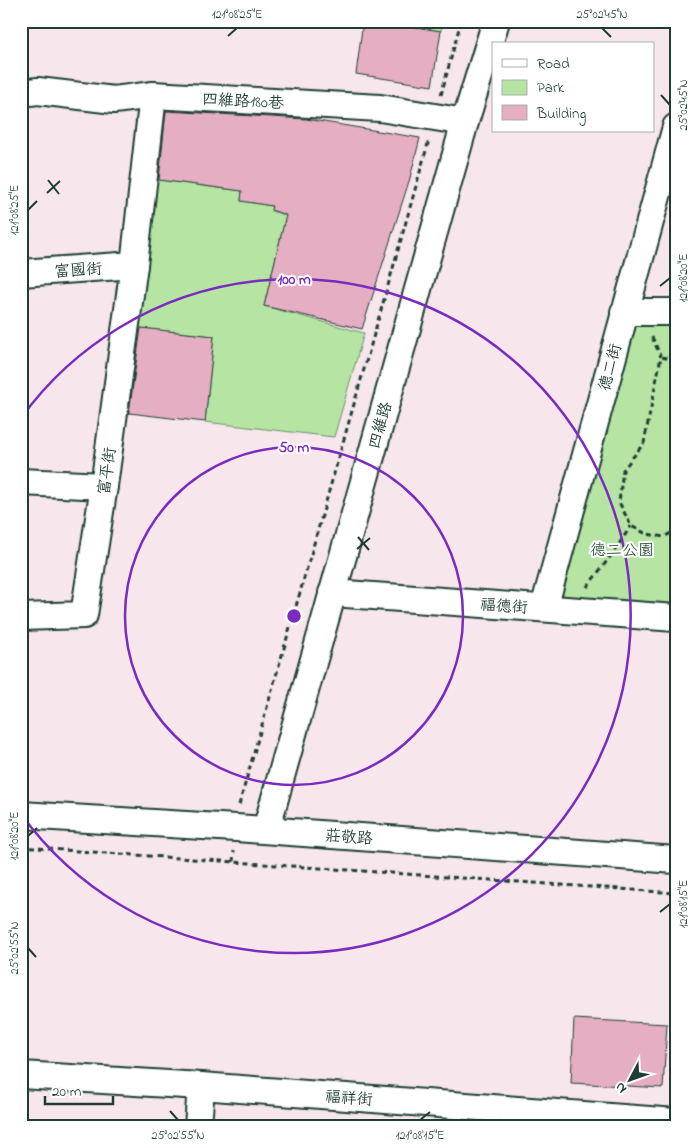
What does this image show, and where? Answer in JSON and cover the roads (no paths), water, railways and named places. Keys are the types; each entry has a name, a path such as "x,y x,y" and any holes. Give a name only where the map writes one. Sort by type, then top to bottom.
{"street":[{"name":"四維路","path":"266,830 465,122 496,21"},
{"name":"四維路180巷","path":"21,93 38,91 114,100 152,95 380,108 465,122"},
{"name":"富平街","path":"21,618 84,615 104,486 134,265 152,95"},
{"name":"德二街","path":"544,608 624,312 674,141"},
{"name":"富國街","path":"21,273 134,265"},
{"path":"624,312 676,312"},
{"path":"21,482 104,486"},
{"name":"福德街","path":"332,593 676,618"},
{"name":"莊敬路","path":"21,814 676,860"},
{"name":"福祥街","path":"21,1075 201,1086 676,1122"},
{"path":"198,1127 201,1086"}],"park label":[{"name":"德二公園","path":"622,549"}]}
